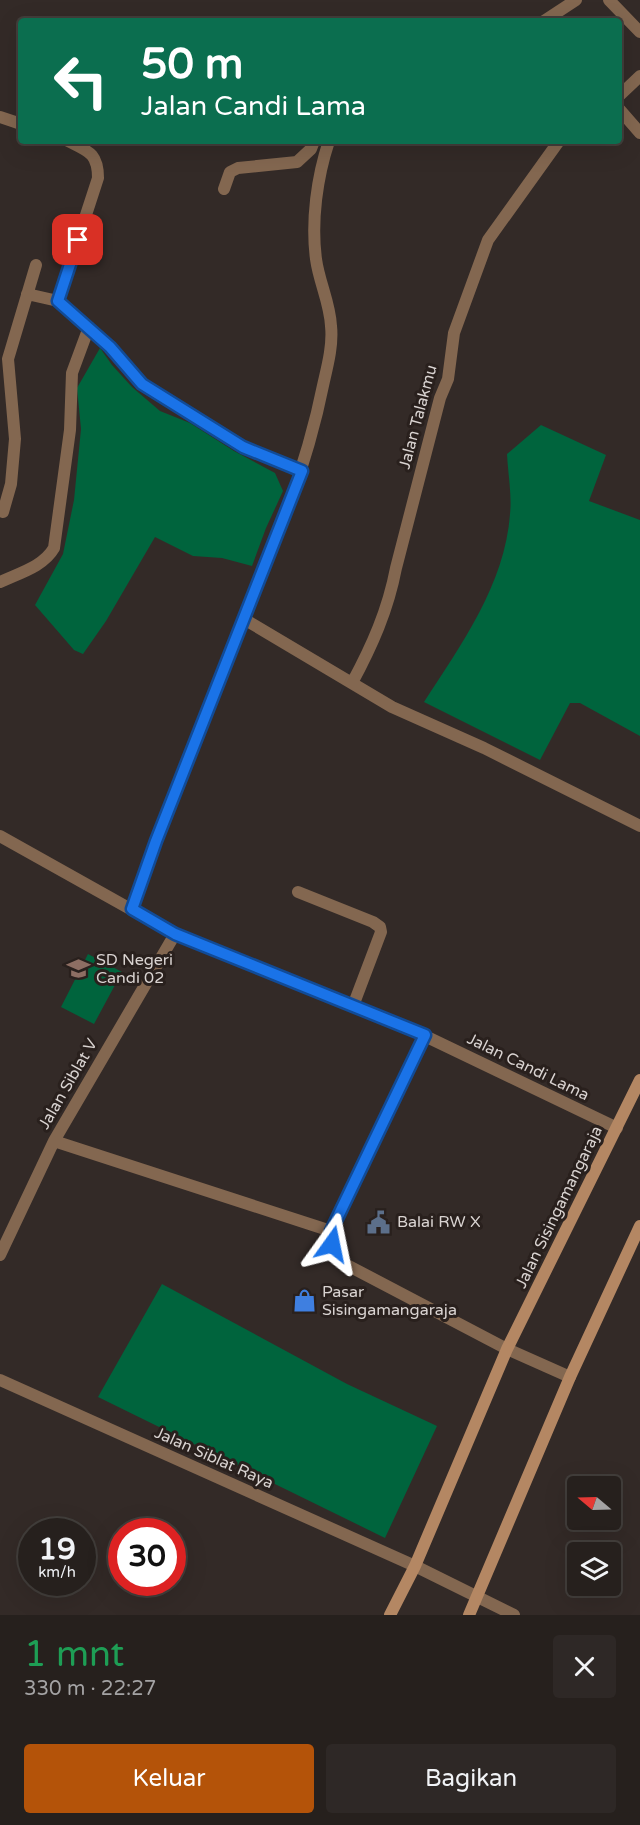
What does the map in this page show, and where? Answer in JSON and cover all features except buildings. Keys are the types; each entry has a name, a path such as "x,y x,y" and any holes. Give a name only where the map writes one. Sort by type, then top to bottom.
{"main road":[{"name":"Jalan Sisingamangaraja","path":"390,1615 415,1566 507,1349 640,1080"},
{"path":"469,1615 570,1377 640,1226"}],"street":[{"path":"549,18 576,0"},
{"path":"609,0 640,32"},
{"path":"622,93 640,76"},
{"path":"622,112 640,133"},
{"path":"0,117 18,123"},
{"path":"58,301 98,178 96,160 90,153 74,144"},
{"path":"224,189 230,172 238,168 297,162 311,149 313,144"},
{"path":"132,909 156,841 302,471 329,357 332,327 316,258 315,222 317,190 328,144"},
{"name":"Jalan Talakmu","path":"352,683 373,643 388,602 440,398 448,379 454,333 488,240 557,144"},
{"path":"3,512 11,484 15,439 8,359 36,265"},
{"path":"27,294 58,301 110,347 142,384 243,447 302,471"},
{"path":"0,582 42,562 54,548 70,430 70,384 89,327"},
{"path":"244,619 392,707 484,748 640,826"},
{"name":"Jalan Candi Lama","path":"0,837 175,934 425,1035 616,1128"},
{"path":"298,892 373,922 380,927 381,932 353,1006"},
{"name":"Jalan Siblat V","path":"0,1255 54,1141 175,934"},
{"path":"425,1035 331,1231 332,1244 345,1264 507,1349 570,1377"},
{"path":"54,1141 331,1231"},
{"name":"Jalan Siblat Raya","path":"0,1380 415,1566"},
{"path":"415,1566 514,1615"}],"green space":[{"path":"100,348 132,387 160,411 190,423 234,451 275,473 283,491 252,566 222,558 193,556 155,537 106,621 83,654 74,650 35,605 63,554 74,500 81,429 77,388"},
{"path":"541,425 606,455 589,501 640,520 640,736 580,703 570,703 540,760 424,702 479,613 500,565 510,507 507,454"},
{"path":"88,954 122,972 94,1024 61,1007"},
{"path":"162,1284 347,1384 437,1426 385,1538 98,1397"}],"place":[{"name":"SD Negeri Candi 02","path":"78,969"},
{"name":"Balai RW X","path":"379,1222"},
{"name":"Pasar Sisingamangaraja","path":"304,1301"}],"route":[{"path":"78,240 58,301 110,347 142,384 243,447 302,471 156,841 132,909 175,934 425,1035 331,1231 332,1244"}]}
